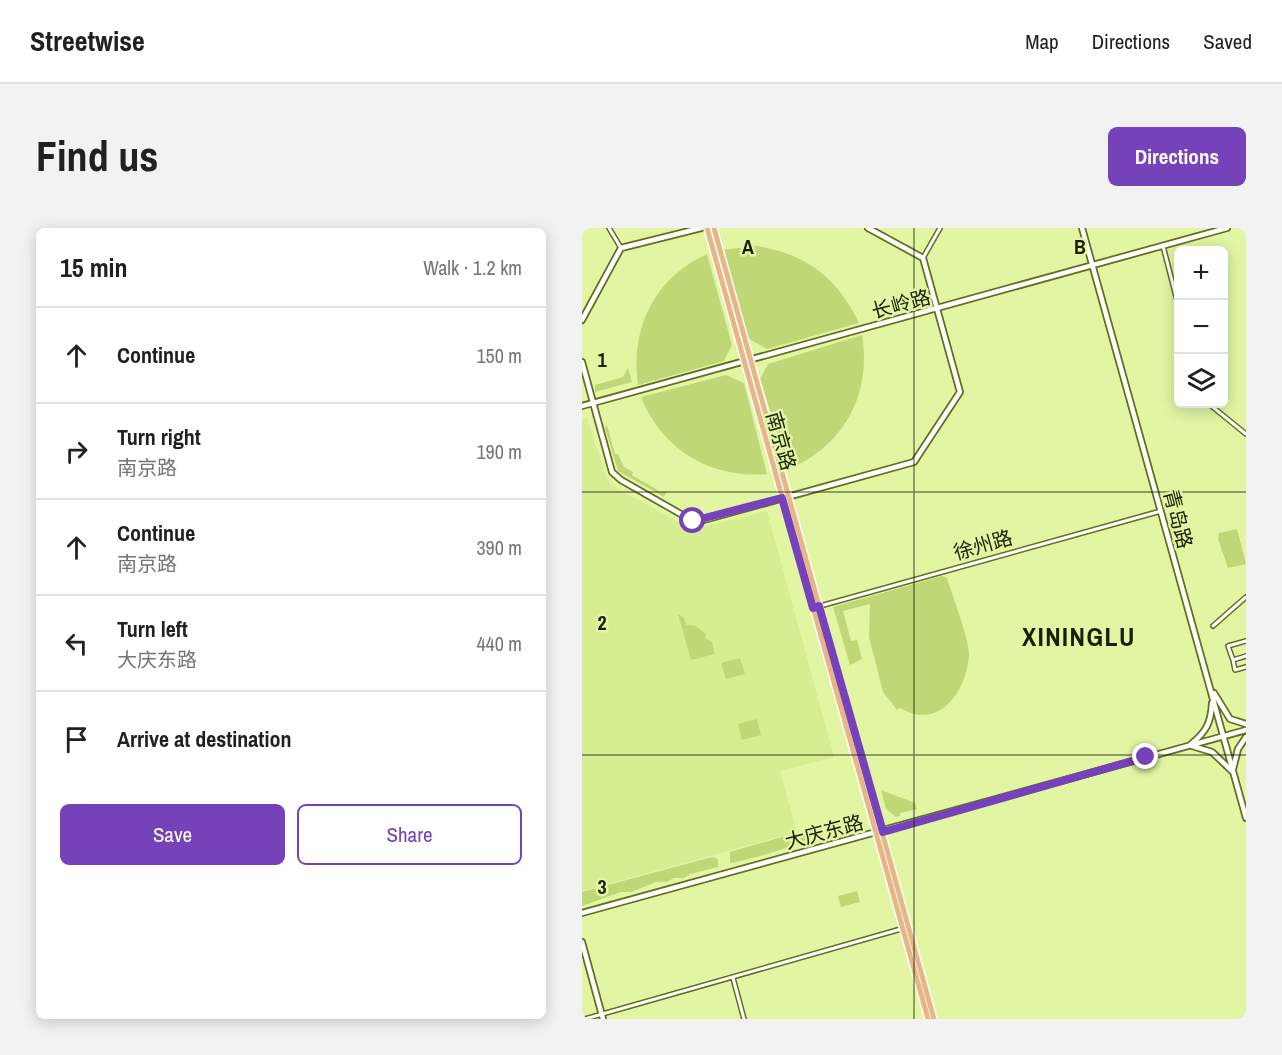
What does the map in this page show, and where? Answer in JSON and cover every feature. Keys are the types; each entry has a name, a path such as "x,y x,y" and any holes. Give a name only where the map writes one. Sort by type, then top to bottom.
{"main road":[{"name":"南京路","path":"707,228 782,498 883,835 905,928"},
{"name":"南京路","path":"714,228 789,496 875,834 905,928"},
{"path":"905,928 928,1019"},
{"path":"905,928 934,1019"}],"street":[{"path":"609,228 621,248"},
{"path":"582,320 621,248 701,228"},
{"path":"582,362 612,472 621,480 693,521 914,462 960,392 922,258 868,228"},
{"path":"922,258 940,228"},
{"name":"青岛路","path":"1082,228 1246,818"},
{"name":"长岭路","path":"582,406 937,310 1227,228"},
{"path":"1162,246 1178,300"},
{"path":"1214,408 1246,435"},
{"name":"徐州路","path":"816,607 1161,511"},
{"path":"1213,626 1246,597"},
{"path":"1246,641 1228,646 1235,670 1246,667"},
{"path":"1233,660 1246,656"},
{"path":"1210,686 1224,712 1230,718 1246,724"},
{"path":"1189,745 1206,730 1210,723 1212,704 1210,686"},
{"name":"大庆东路","path":"582,913 875,834 883,835 1246,730"},
{"path":"1233,772 1238,749 1246,737"},
{"path":"1189,745 1212,752 1233,772"},
{"path":"585,1019 602,1017 905,928"},
{"path":"582,942 602,1017"},
{"path":"733,978 744,1019"}],"shaded area":[{"path":"756,246 790,255 818,270 841,293 859,323 767,349 749,339 721,250"},
{"path":"707,254 732,345 724,361 638,385 636,364 638,344 642,325 650,308 660,291 673,277 688,264"},
{"path":"862,335 863,378 850,415 825,447 789,469 760,379 768,364"},
{"path":"628,368 632,382 595,392 595,385 623,377"},
{"path":"726,375 744,383 767,474 727,472 691,457 675,446 662,432 650,416 641,397"},
{"path":"587,418 611,485 688,527 698,528 767,511 834,757 780,771 797,832 582,891 582,420"},
{"path":"607,425 615,454 618,454 624,467 633,472 632,475 661,492 667,491 664,497 618,471 605,428"},
{"path":"1237,529 1246,564 1228,568 1218,539 1219,533"},
{"path":"942,576 947,578 968,647 967,668 963,682 957,694 938,711 927,715 914,714 900,708 897,710 883,692 869,637 870,604 843,611 851,641 857,640 862,659 850,665 833,607"},
{"path":"678,614 684,618 686,625 696,626 706,634 705,638 712,642 715,654 691,660"},
{"path":"740,658 745,674 726,679 721,663"},
{"path":"757,719 761,735 742,740 738,724"},
{"path":"881,790 915,803 917,809 900,813 900,816 896,817 886,809"},
{"path":"809,829 813,839 730,863 730,852"},
{"path":"712,857 718,859 718,867 690,874 684,878 656,882 631,892 621,892 582,906 582,892"},
{"path":"857,891 860,902 841,907 838,896"}],"district":[{"name":"XININGLU","path":"1079,637"}],"route":[{"path":"693,521 782,498 813,608 819,606 883,832 1146,757"}]}
